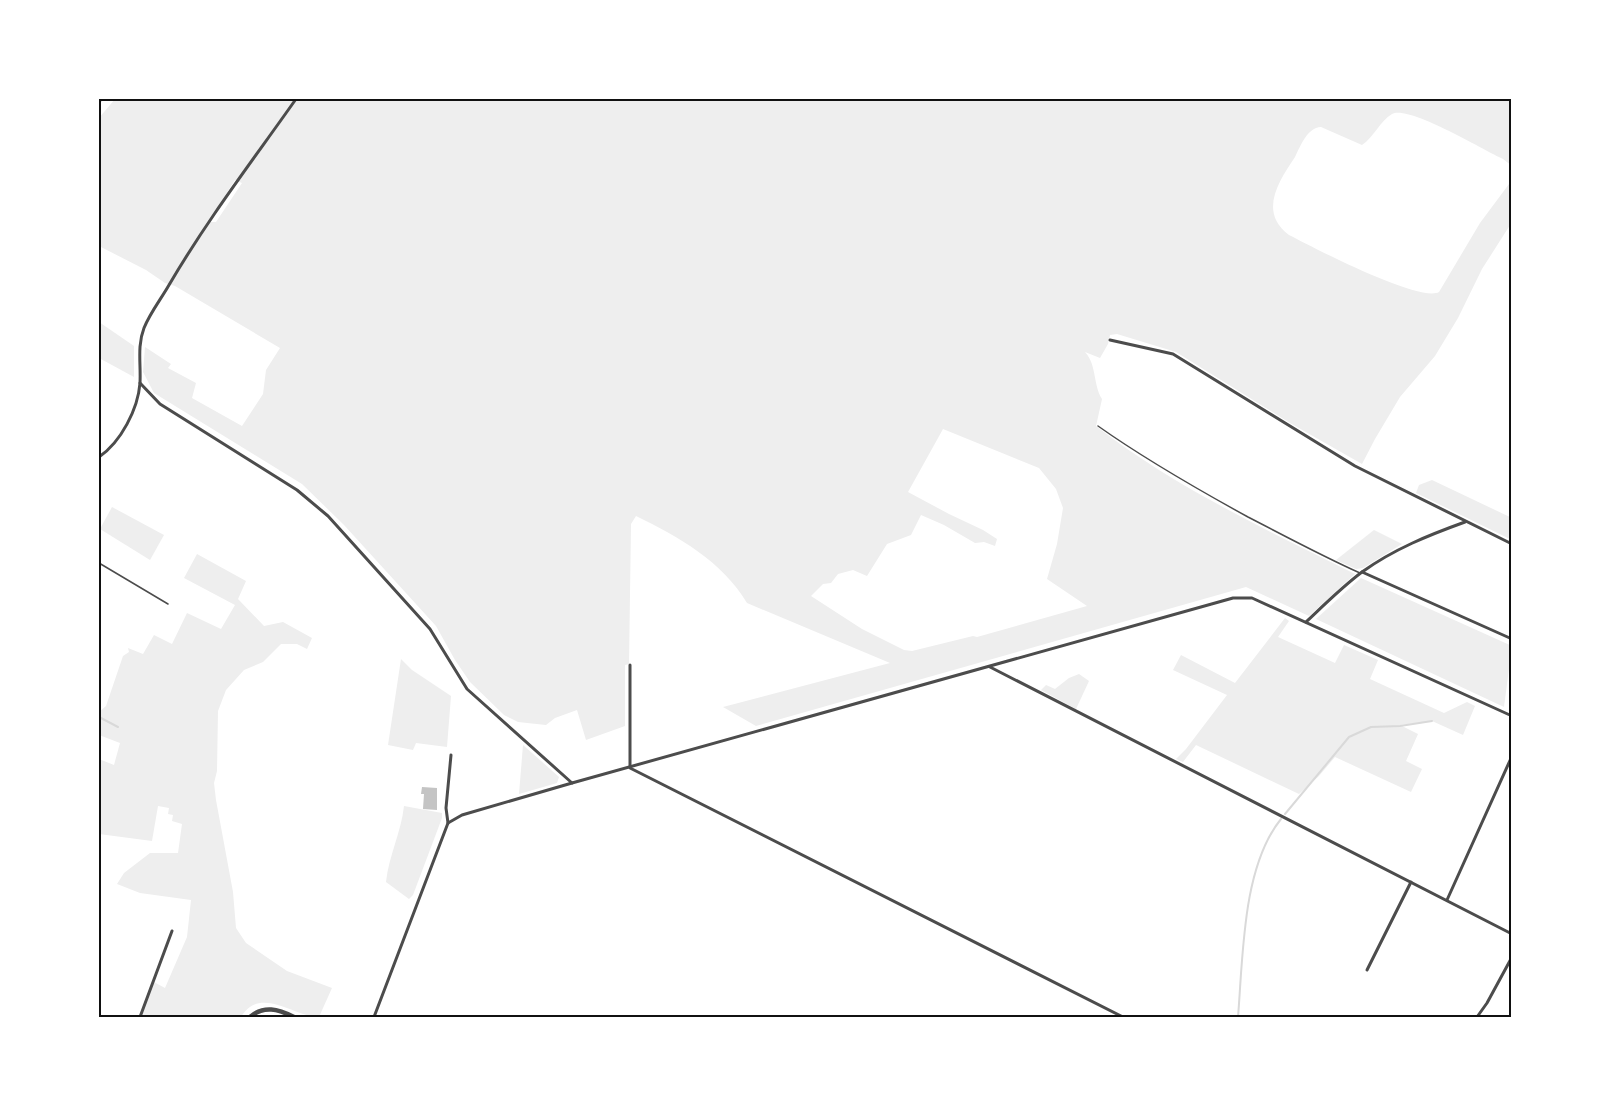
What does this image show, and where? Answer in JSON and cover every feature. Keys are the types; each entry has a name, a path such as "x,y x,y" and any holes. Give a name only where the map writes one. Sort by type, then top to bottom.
{"street":[{"path":"99,457 105,453 127,425 140,383 138,360 144,329 191,247 296,99"},
{"path":"1110,340 1173,354 1355,466 1512,544"},
{"path":"140,383 160,405 297,490 328,516 430,628 467,689 572,783"},
{"path":"1306,622 1361,572 1413,542 1465,522"},
{"path":"1361,572 1512,639"},
{"path":"448,823 462,815 572,783 1233,598 1252,598 1512,717"},
{"path":"630,665 630,768"},
{"path":"990,666 1512,934"},
{"path":"375,1017 448,823 446,808 451,755"},
{"path":"1447,900 1512,756"},
{"path":"630,768 1123,1017"},
{"path":"1367,970 1411,882"},
{"path":"140,1017 172,931"},
{"path":"1477,1017 1512,957"},
{"path":"250,1017 256,1012 272,1009 294,1017"}],"lane":[{"path":"1098,426 1131,449 1218,500 1333,561 1361,572"},
{"path":"99,563 168,604"}],"shaded area":[{"path":"115,99 1512,99 1512,166 1503,159 1429,122 1401,113 1392,114 1362,145 1321,127 1312,130 1283,176 1274,196 1273,207 1280,226 1289,235 1389,282 1428,293 1439,292 1480,223 1512,180 1512,222 1482,269 1458,318 1435,356 1400,397 1362,464 1290,423 1176,352 1117,334 1110,335 1100,358 1085,352 1089,357 1102,399 1096,426 1157,469 1189,488 1355,574 1309,616 1246,587 756,726 723,707 890,663 747,603 725,575 698,552 636,516 631,524 629,664 625,665 625,726 586,740 577,710 555,718 546,725 518,722 504,715 470,682 436,626 344,525 302,484 154,393 143,372 145,347 171,364 168,368 196,383 192,398 242,426 263,394 266,370 280,348 175,286 165,283 146,270 99,246 99,118","holes":["235,180 242,183 216,222 208,222","943,429 1039,468 1056,489 1063,508 1057,544 1047,579 1087,606 977,637 973,636 912,651 904,650 862,629 811,596 823,584 831,583 838,574 853,570 867,576 887,544 911,535 921,515 975,543 984,542 995,546 997,539 983,530 908,492"]},
{"path":"99,322 134,346 134,377 99,358"},
{"path":"1432,480 1512,518 1512,540 1416,493 1419,485"},
{"path":"112,507 164,535 150,560 100,529"},
{"path":"1374,530 1402,544 1363,568 1356,569 1336,560"},
{"path":"197,554 246,581 238,599 264,626 283,622 312,638 307,649 297,644 281,644 263,662 244,670 226,690 218,711 217,771 214,783 233,892 236,928 246,943 287,971 332,988 319,1017 267,1003 249,1008 241,1017 139,1017 152,981 165,988 187,937 191,900 140,893 117,884 124,873 150,853 178,853 182,824 172,821 173,815 168,814 169,808 158,806 152,841 99,834 99,759 114,765 120,743 99,735 99,712 106,706 123,656 129,652 128,648 143,654 154,635 172,644 187,613 221,629 235,605 184,578"},
{"path":"1361,578 1512,646 1504,707 1316,619"},
{"path":"1285,618 1289,621 1278,637 1335,663 1344,645 1378,660 1370,679 1444,713 1467,702 1475,706 1463,735 1432,721 1400,725 1418,734 1406,761 1422,769 1411,792 1335,757 1299,794 1196,745 1183,762 1176,759 1227,695 1173,670 1181,655 1235,683"},
{"path":"401,659 412,670 451,696 447,747 416,743 413,750 388,745"},
{"path":"1079,674 1089,681 1076,709 1041,690 1046,685 1055,689 1069,678"},
{"path":"523,745 559,777 557,783 519,794"},
{"path":"404,806 442,813 413,895 409,899 386,882"}],"building":[{"path":"422,787 437,788 437,810 423,809"}],"waterway":[{"path":"99,717 118,727"},
{"path":"1285,814 1349,737 1371,727 1400,726 1432,721"},
{"path":"1238,1017 1244,941 1252,887 1268,839 1281,819"}]}
